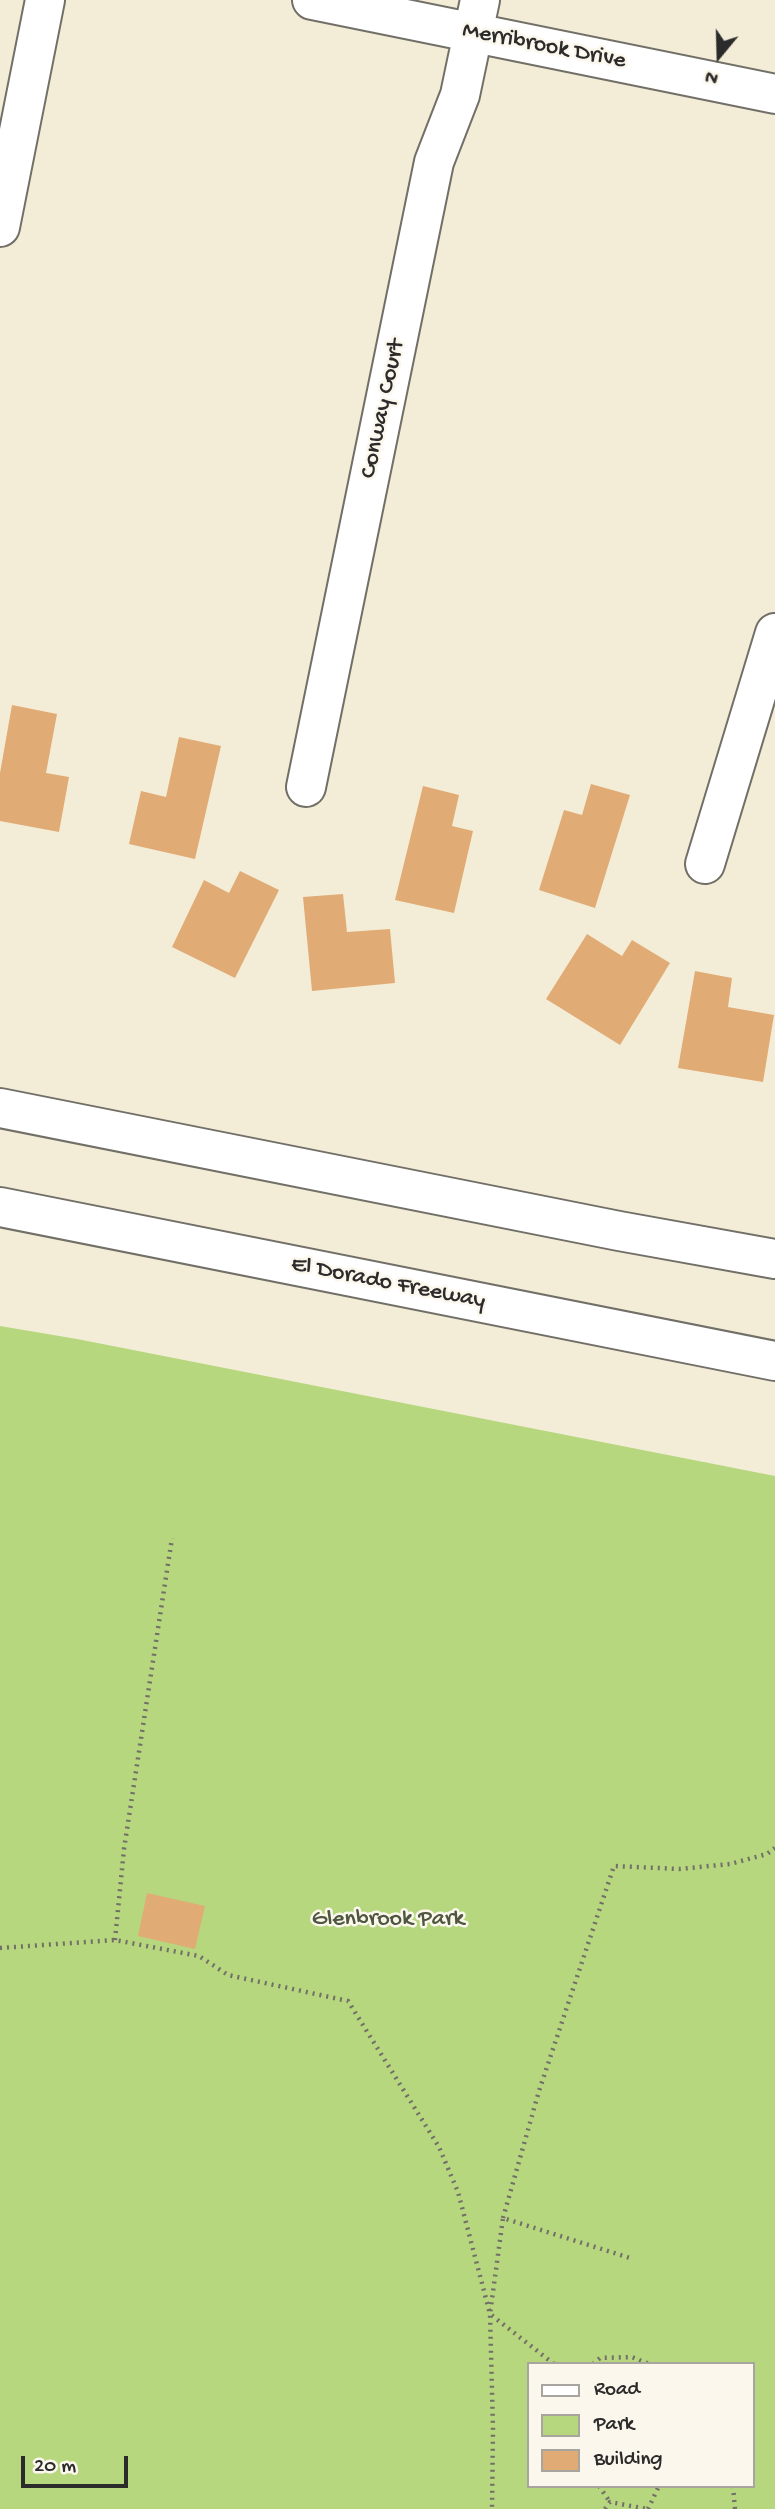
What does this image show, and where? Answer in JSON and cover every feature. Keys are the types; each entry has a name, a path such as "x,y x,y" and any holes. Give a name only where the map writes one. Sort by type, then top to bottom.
{"main road":[{"path":"0,227 44,0"},
{"name":"Merribrook Drive","path":"312,0 476,16 775,94"},
{"name":"Conway Court","path":"306,788 435,162 460,95 476,16"},
{"path":"705,864 775,632"},
{"path":"0,1108 619,1231 775,1259"},
{"name":"El Dorado Freeway","path":"0,1207 775,1361"}],"path":[{"path":"115,1940 124,1849 172,1538"},
{"path":"492,2509 490,2314 503,2218 539,2091 614,1866 679,1869 730,1864 767,1854 775,1848"},
{"path":"0,1948 115,1940 199,1956 228,1975 348,2001 439,2147 458,2192 490,2314 551,2362"},
{"path":"503,2218 630,2258"},
{"path":"595,2362 600,2358 632,2357 644,2362"},
{"path":"600,2488 610,2502 648,2509 658,2488"},
{"path":"733,2488 735,2509"},
{"path":"605,2509 610,2502"}],"green space":[{"name":"Glenbrook Park","path":"0,1326 775,1476 775,2509 0,2509"}],"building":[{"path":"12,705 57,714 46,773 69,777 59,832 0,821 0,773"},
{"path":"179,737 221,746 195,859 129,844 141,791 166,797"},
{"path":"591,784 630,795 595,908 539,890 564,810 582,815"},
{"path":"423,786 459,795 452,826 473,831 454,913 395,900"},
{"path":"240,871 279,890 235,978 172,947 204,880 229,893"},
{"path":"343,894 347,932 390,929 395,983 312,991 303,897"},
{"path":"587,934 622,956 632,940 670,963 620,1045 546,999"},
{"path":"695,971 732,978 728,1007 774,1015 763,1082 678,1068"},
{"path":"147,1893 205,1906 195,1949 138,1936"}]}
